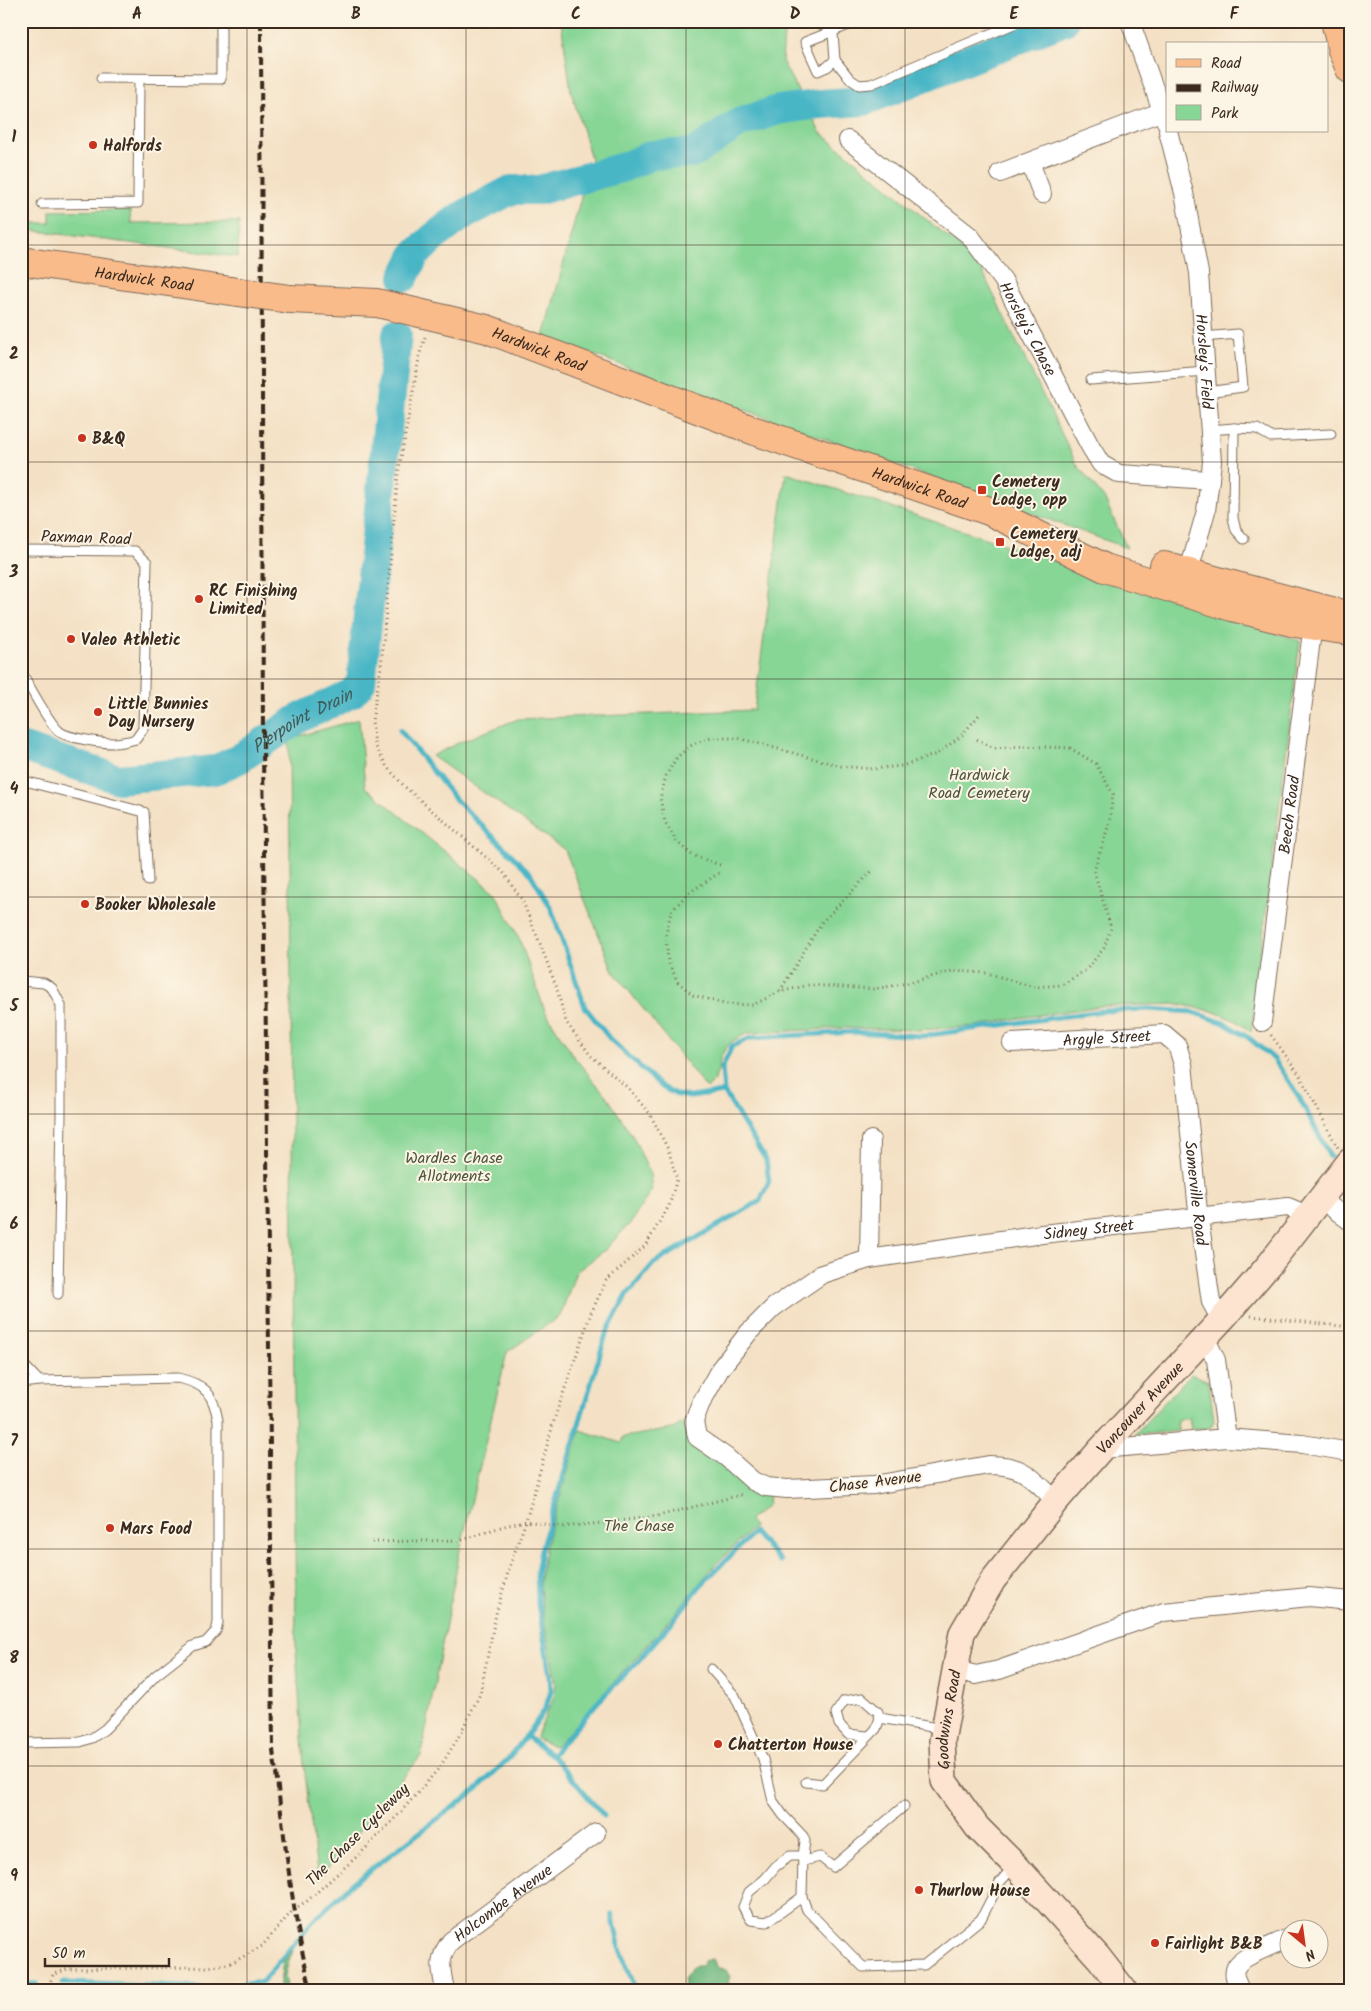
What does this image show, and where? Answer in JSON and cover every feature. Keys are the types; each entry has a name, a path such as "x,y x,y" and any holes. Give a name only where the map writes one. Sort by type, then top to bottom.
{"main road":[{"path":"1336,21 1342,50 1350,69"},
{"name":"Hardwick Road","path":"21,261 290,299 376,302 487,329 755,431 989,511 1105,568 1186,582 1232,607 1314,617 1350,615"},
{"name":"Hardwick Road","path":"1314,617 1350,631"},
{"name":"Vancouver Avenue","path":"956,1670 962,1633 992,1580 1101,1449 1269,1265 1348,1164"},
{"name":"Goodwins Road","path":"956,1670 942,1741 944,1781 977,1827 1015,1865 1099,1958 1124,1990"}],"street":[{"name":"Horsley's Field","path":"1130,21 1166,122"},
{"path":"1000,173 1163,111"},
{"name":"Horsley's Field","path":"1168,132 1184,194 1199,273 1212,462 1206,511 1186,582"},
{"name":"Horsley's Chase","path":"848,140 970,236 1003,280 1101,464 1119,474 1210,480"},
{"path":"1030,162 1042,194"},
{"name":"Beech Road","path":"1262,1022 1314,617"},
{"name":"Argyle Street","path":"1012,1044 1164,1034 1177,1045 1183,1064"},
{"name":"Somerville Road","path":"1183,1064 1198,1217 1211,1302 1216,1311 1228,1312"},
{"path":"869,1258 871,1140"},
{"name":"Sidney Street","path":"697,1437 694,1421 700,1405 720,1369 749,1332 774,1307 822,1274 869,1258 1042,1234 1288,1207 1300,1212 1314,1208 1350,1221"},
{"path":"1205,1337 1216,1360 1227,1438"},
{"name":"Chase Avenue","path":"697,1437 726,1457 753,1481 766,1487 787,1489 874,1485 989,1465 1006,1465 1023,1470 1056,1501"},
{"path":"1101,1449 1227,1438 1302,1444 1350,1452"},
{"name":"Goodwins Road","path":"956,1670 976,1675 999,1670 1164,1612 1309,1597 1350,1601"},
{"name":"Holcombe Avenue","path":"445,1990 440,1965 443,1951 450,1941 596,1833"},
{"path":"1240,1990 1235,1978 1235,1968 1241,1961 1278,1943"}],"lane":[{"path":"101,78 222,78 221,21"},
{"path":"835,60 827,67 818,71 805,42 859,21"},
{"path":"833,32 835,60 850,79 859,85 871,84 1019,22"},
{"path":"42,204 138,203 138,79"},
{"path":"1203,337 1238,334 1243,387 1207,392"},
{"path":"1091,380 1206,370"},
{"path":"1234,428 1233,518 1236,530 1244,539"},
{"path":"1210,430 1257,429 1271,437 1331,434"},
{"name":"Paxman Road","path":"21,550 135,551 147,562 143,729 136,739 123,743 70,736 60,732 51,721 21,672"},
{"path":"21,780 144,812 148,881"},
{"path":"21,981 44,983 52,988 61,1005 58,1294"},
{"path":"21,1362 38,1381"},
{"path":"21,1383 178,1378 192,1381 205,1389 214,1402 218,1420 218,1623 216,1630 206,1642 193,1646 155,1676 105,1729 92,1738 80,1742 21,1743"},
{"path":"711,1668 735,1696 763,1759 773,1801 783,1815 803,1836 805,1841 802,1897 806,1910 863,1967 924,1964 981,1919 1000,1882 1015,1865"},
{"path":"806,1782 823,1784 876,1729 880,1718 878,1712 862,1698 844,1701 836,1713 839,1724 848,1734 868,1736"},
{"path":"880,1718 944,1729"},
{"path":"802,1897 767,1922 751,1920 743,1907 749,1892 765,1880 776,1866 790,1856 803,1858 820,1857 834,1867 904,1806"}],"path":[{"name":"The Chase Cycleway","path":"47,1990 53,1975 67,1968 208,1967 232,1963 262,1946 294,1909 307,1901 362,1852 398,1815 440,1767 467,1721 480,1694 496,1614 510,1562 526,1521 556,1417 591,1313 606,1281 645,1246 669,1206 677,1179 668,1149 650,1114 628,1088 591,1056 566,1022 556,986 539,941 522,900 504,872 405,787 387,767 375,746 372,721 381,667 398,474 420,353 433,315"},
{"path":"720,865 692,855 677,842 665,822 660,798 666,776 677,757 694,744 711,738 738,738 840,766 873,769 902,766 937,754 961,736 979,715"},
{"path":"719,873 688,894 671,912 666,934 668,962 678,982 693,995 724,1004 754,1005 779,992 809,985 874,989 908,983 952,971 987,973 1034,987 1062,985 1086,970 1104,948 1111,928 1094,872 1109,824 1113,794 1096,764 1070,748 1023,746 994,748 976,739"},
{"path":"779,992 822,922 874,869"},
{"path":"1262,1022 1298,1074 1348,1164"},
{"path":"1228,1312 1247,1316 1350,1327"},
{"path":"372,1542 462,1540 526,1521 562,1527 658,1516 766,1487"}],"green space":[{"path":"561,21 785,21 782,61 820,132 977,261 1077,465 1104,498 1127,548 544,337 591,159 571,91"},
{"path":"130,210 131,223 239,222 238,257 21,229 21,223 50,223 50,211"},
{"name":"Hardwick Road Cemetery","path":"786,473 1300,641 1251,1032 1236,1021 1212,1011 1178,1004 1102,1006 976,1026 919,1030 845,1028 749,1033 728,1045 723,1052 717,1074 707,1089 613,971 565,850 432,756 460,742 518,719 754,710"},
{"name":"Wardles Chase Allotments","path":"359,719 365,787 495,892 519,938 545,1011 574,1057 608,1098 635,1140 650,1175 652,1189 633,1220 605,1250 576,1272 560,1316 507,1352 460,1550 421,1756 318,1880 304,1765 296,1651 289,739"},
{"path":"1191,1374 1209,1381 1214,1421 1210,1428 1191,1429 1189,1418 1177,1420 1178,1431 1134,1435"},
{"name":"The Chase","path":"683,1423 689,1430 769,1493 768,1505 749,1520 754,1527 715,1565 660,1631 557,1745 554,1746 537,1739 536,1737 554,1697 556,1684 543,1615 540,1587 541,1570 548,1537 580,1430 621,1443 623,1437 673,1429"},
{"path":"292,1950 285,1975 288,1990 279,1990 283,1961"},
{"path":"714,1960 716,1967 726,1970 730,1977 728,1982 735,1990 684,1990 684,1982 689,1971 694,1966 701,1966 704,1961"}],"waterway":[{"path":"404,277 415,255 434,237 460,217 511,190 539,190 624,167 652,155 694,153 739,123 778,110 864,101 1064,21"},
{"name":"Pierpoint Drain","path":"21,747 118,779 215,770 239,759 298,719 352,693 361,683 397,335"},
{"path":"62,1983 212,1988 262,1982 312,1922 353,1883 477,1789 509,1758 545,1709 551,1691 538,1603 537,1572 541,1550 606,1334 626,1296 654,1263 760,1201 769,1181 766,1160 724,1092 691,1097 677,1095 662,1087 610,1039 585,1007 551,908 530,873 456,800 400,730"},
{"path":"724,1092 722,1068 732,1046 751,1038 854,1032 922,1036 1102,1011 1149,1009 1192,1012 1224,1023 1249,1038 1274,1059 1299,1097 1330,1157"},
{"path":"552,1755 597,1703 637,1662 700,1586 754,1532 780,1561"},
{"path":"526,1736 552,1755 604,1816"},
{"path":"612,1914 620,1949 636,1990"},
{"path":"21,1984 37,1984"}],"railway":[{"path":"261,21 263,749 273,1750 293,1900 311,1990"}],"place":[{"name":"Halfords","path":"93,145"},
{"name":"B&Q","path":"82,438"},
{"name":"Cemetery Lodge, opp","path":"982,490"},
{"name":"Cemetery Lodge, adj","path":"1000,542"},
{"name":"RC Finishing Limited","path":"199,599"},
{"name":"Valeo Athletic","path":"71,639"},
{"name":"Little Bunnies Day Nursery","path":"98,712"},
{"name":"Booker Wholesale","path":"85,904"},
{"name":"Mars Food","path":"110,1528"},
{"name":"Chatterton House","path":"718,1744"},
{"name":"Thurlow House","path":"919,1890"},
{"name":"Fairlight B&B","path":"1155,1943"}]}
